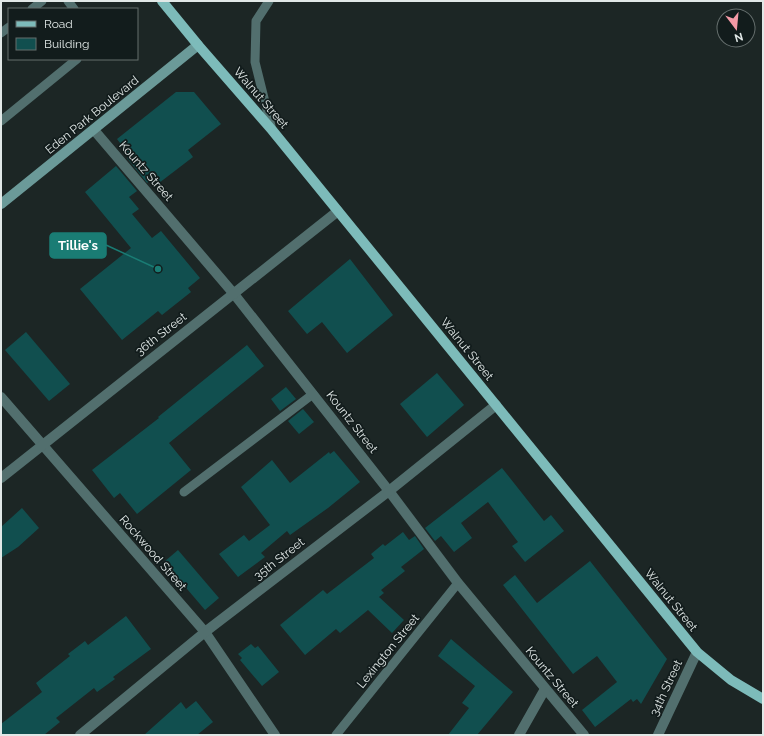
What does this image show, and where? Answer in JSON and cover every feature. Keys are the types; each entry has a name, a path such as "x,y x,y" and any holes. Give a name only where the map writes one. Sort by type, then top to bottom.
{"main road":[{"name":"Walnut Street","path":"162,1 198,46 272,130 697,652 731,680 763,699"},
{"name":"Eden Park Boulevard","path":"1,204 198,46"}],"street":[{"name":"Kountz Street","path":"94,130 234,294 389,490 458,583 545,690 584,735"},
{"name":"36th Street","path":"1,478 338,211"},
{"name":"Rockwood Street","path":"1,396 205,632 275,735"},
{"name":"35th Street","path":"80,735 205,632 389,490 496,405"},
{"name":"34th Street","path":"658,735 697,652"},
{"path":"519,735 545,690"}],"lane":[{"path":"33,8 42,1"},
{"path":"269,1 256,21 255,62 272,130"},
{"path":"1,121 77,60"},
{"path":"184,492 313,394"},
{"name":"Lexington Street","path":"336,735 458,583"}],"building":[{"path":"176,92 194,92 221,124 188,150 193,157 159,183 154,177 147,183 127,158 130,156 117,139"},
{"path":"116,166 137,191 129,197 139,209 132,214 152,238 161,231 200,278 188,288 191,292 162,315 158,311 122,340 80,289 131,248 85,192"},
{"path":"350,259 393,315 347,353 322,322 307,334 288,311"},
{"path":"26,332 70,384 49,401 5,350"},
{"path":"247,345 264,366 169,443 191,470 137,514 120,493 114,498 92,470 159,418 158,417"},
{"path":"437,373 464,405 427,437 400,404"},
{"path":"286,387 296,399 280,411 271,399"},
{"path":"303,409 314,422 299,434 288,421"},
{"path":"334,451 360,482 328,508 290,535 287,531 261,553 265,557 238,577 219,554 244,535 249,541 270,525 241,487 272,460 290,483 329,452 330,454"},
{"path":"502,468 544,521 551,515 564,531 525,562 512,546 518,542 488,502 461,523 472,538 454,552 441,536 435,541 425,528"},
{"path":"22,508 39,528 18,547 1,558 1,527"},
{"path":"403,532 409,540 415,536 424,549 401,567 405,571 381,590 384,593 379,597 404,620 392,633 368,610 340,633 336,629 305,655 280,625 323,590 327,594 374,558 371,554 383,544 385,546"},
{"path":"178,550 219,598 205,610 164,562"},
{"path":"590,561 667,659 641,704 637,699 633,702 631,699 595,727 582,710 617,682 597,656 573,674 503,585 515,575 537,603"},
{"path":"126,616 151,649 113,677 115,679 97,692 94,688 56,718 60,722 44,735 1,735 1,724 42,692 36,683 70,656 68,654 85,641 88,645"},
{"path":"451,639 513,692 477,735 448,735 469,708 462,703 475,686 438,656"},
{"path":"251,644 255,648 258,646 279,672 262,686 240,660 242,658 238,654"},
{"path":"196,701 213,722 197,735 144,735 181,702 186,709"}],"place":[{"name":"Tillie's","path":"158,269"}]}
